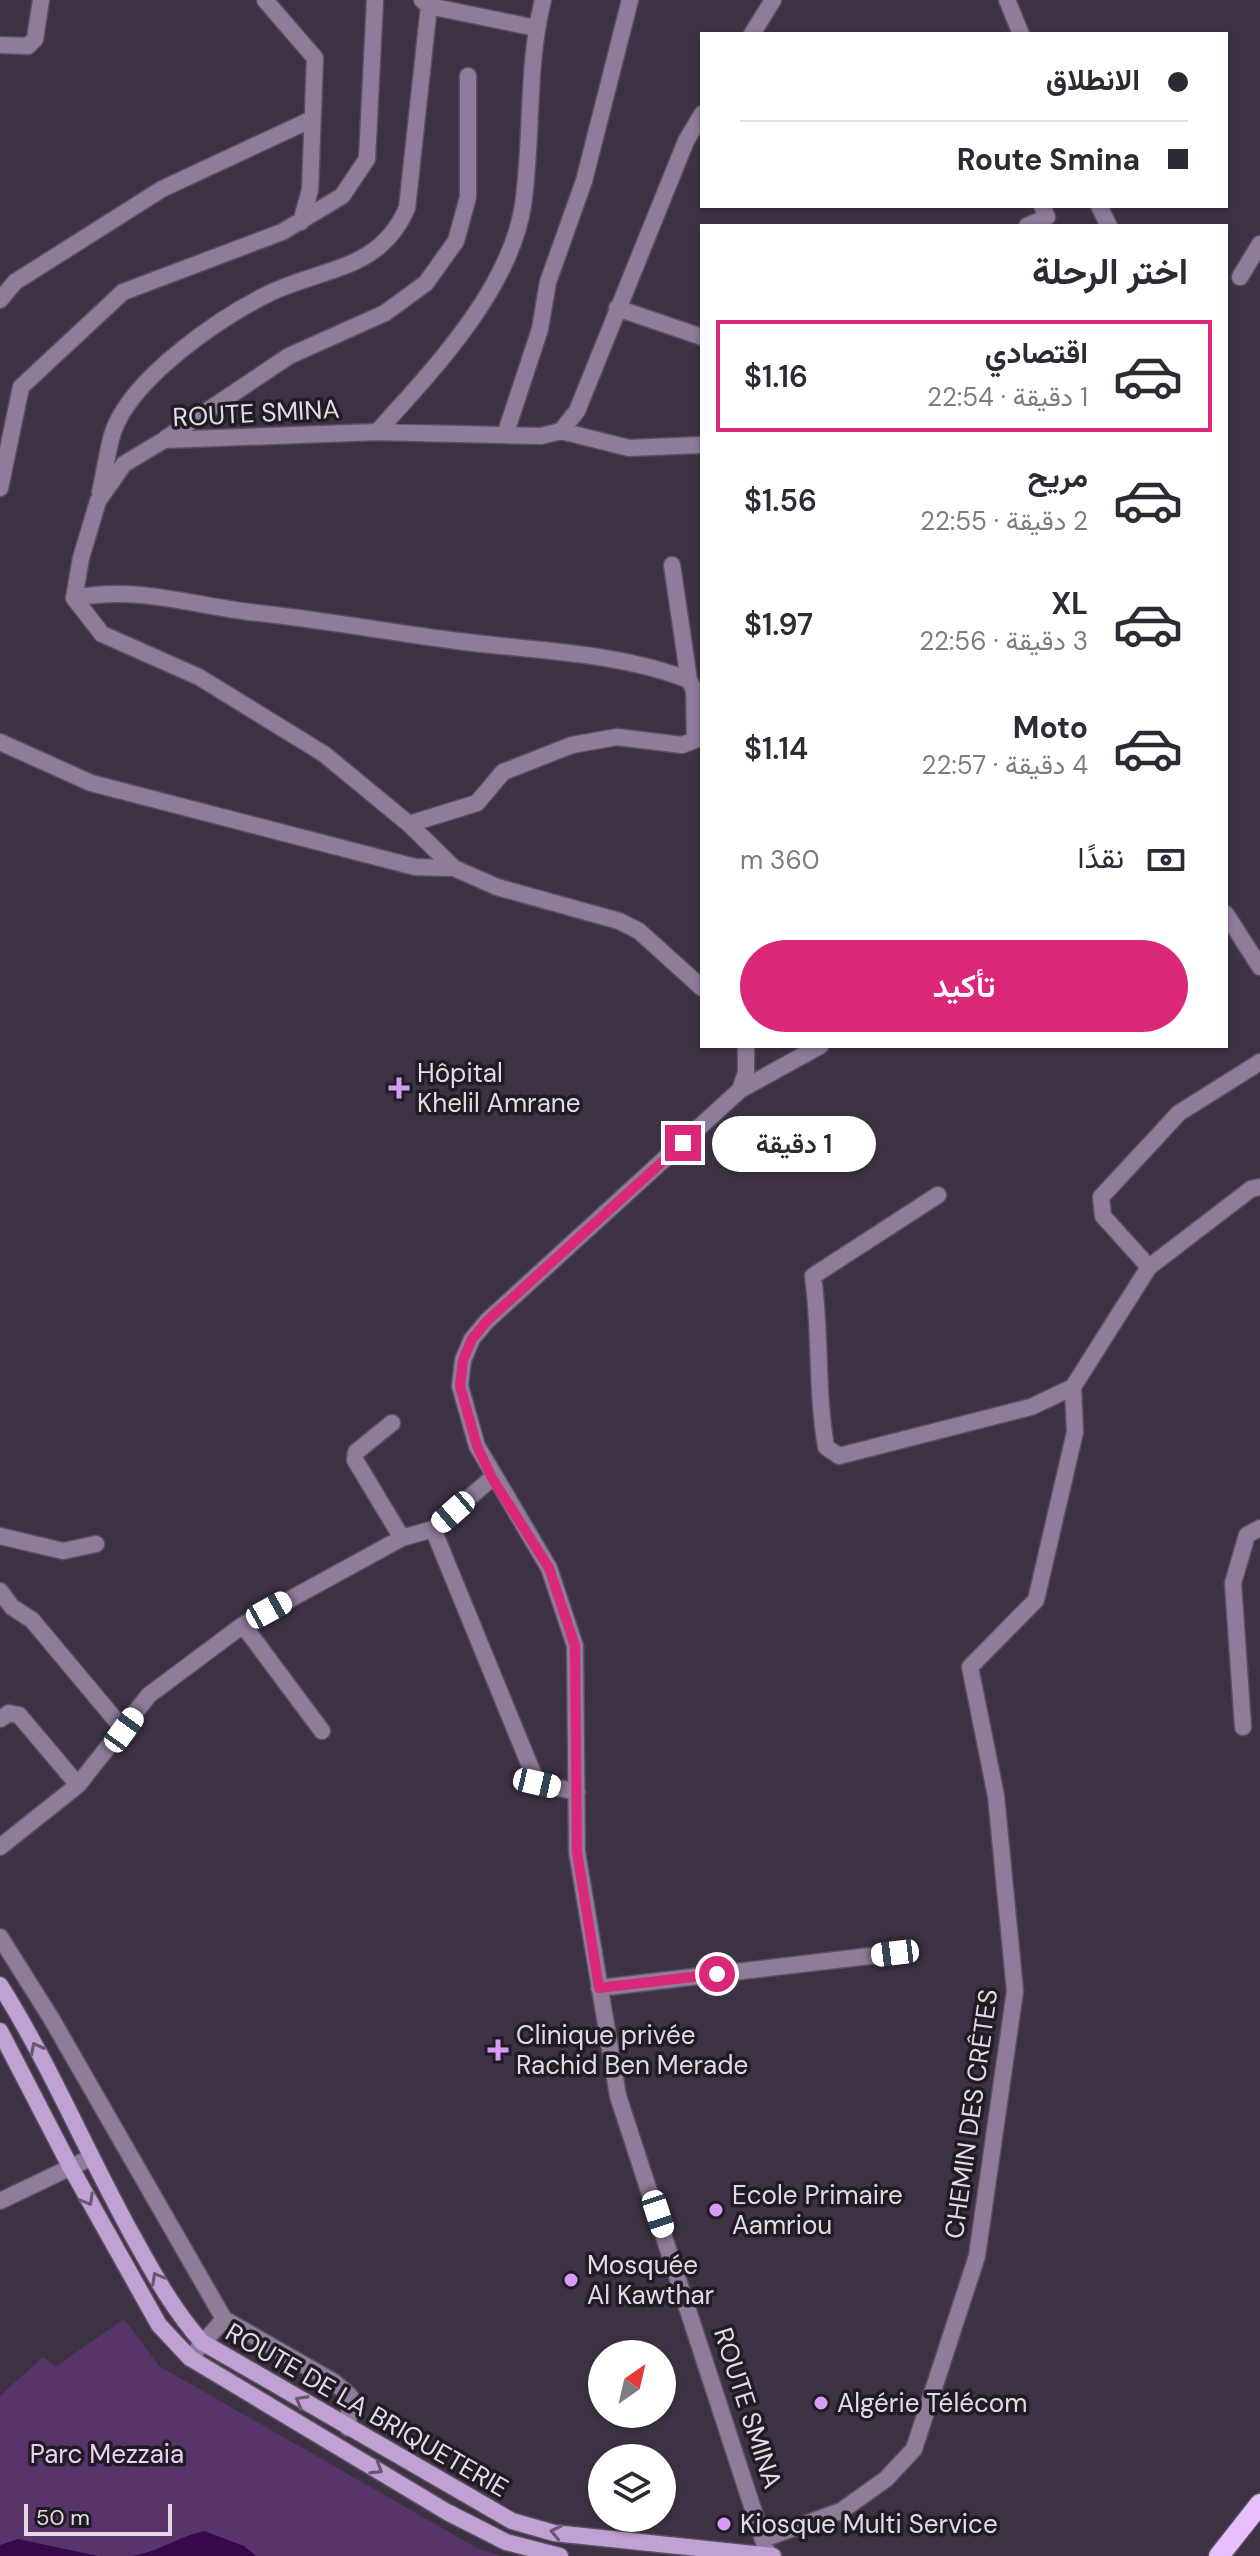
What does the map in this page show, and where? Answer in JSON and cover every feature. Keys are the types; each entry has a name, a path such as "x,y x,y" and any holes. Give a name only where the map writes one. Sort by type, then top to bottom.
{"main road":[{"path":"1219,2556 1260,2504"}],"street":[{"path":"0,45 28,46 35,39 41,0"},
{"path":"265,0 315,58 310,120 310,190 301,222"},
{"path":"0,488 21,387 123,292 301,222 342,196 367,159 375,0"},
{"path":"377,432 476,315 505,259 523,207 529,84 543,0"},
{"path":"505,435 540,329 548,282 584,181 630,0"},
{"path":"753,32 773,0"},
{"path":"1007,0 1020,32"},
{"path":"98,501 114,430 144,384 203,335 272,292 350,265 396,233 407,208 425,3 536,28"},
{"path":"164,440 289,356 385,313 426,283 456,241 468,197 468,76"},
{"path":"700,117 686,141 577,411 561,431 629,448 700,445"},
{"path":"0,300 15,282 162,189 310,120"},
{"path":"1031,224 1047,217 1043,208"},
{"path":"1240,277 1260,244"},
{"path":"617,308 700,336"},
{"name":"ROUTE SMINA","path":"74,598 81,558 98,501 124,464 164,440 377,432 541,436 561,431"},
{"path":"409,824 477,803 503,772 572,745 617,737 682,745 695,740 694,690 689,680 672,565"},
{"path":"689,680 663,670 605,659 449,640 287,614 249,612 165,596 109,591 74,598 102,634 199,677 324,754 409,824 454,868 497,887 619,921 639,931 700,986"},
{"path":"0,742 91,783 415,867 454,868"},
{"path":"1228,917 1260,967"},
{"path":"740,1090 746,1072 746,1048"},
{"name":"ROUTE SMINA","path":"769,2550 618,2096 577,1852 575,1646 549,1568 492,1478 477,1446 460,1386 463,1360 472,1339 740,1090 816,1048"},
{"path":"1149,1267 1103,1216 1101,1197 1179,1113 1260,1062"},
{"path":"938,1195 813,1276 820,1325 819,1411 826,1447 839,1456 1031,1407 1073,1387 1149,1267 1251,1189 1260,1187"},
{"name":"CHEMIN DES CRÊTES","path":"769,2550 841,2511 886,2479 914,2449 977,2256 1015,1991 996,1796 970,1667 1036,1600 1075,1432 1073,1387"},
{"path":"392,1423 356,1452 355,1460 402,1538"},
{"path":"0,1847 78,1785 149,1695 243,1625 402,1538 433,1529 492,1478"},
{"path":"1243,1727 1233,1583 1247,1535 1260,1528"},
{"path":"433,1529 537,1783 577,1792"},
{"path":"0,1536 63,1551 96,1544"},
{"path":"0,1591 12,1607 42,1632 124,1730"},
{"path":"243,1625 322,1731"},
{"path":"0,1719 9,1713 19,1715 78,1785"},
{"path":"0,1937 51,2018 224,2319 334,2382 350,2396 348,2428"},
{"path":"599,1988 895,1953"},
{"name":"ROUTE DE LA BRIQUETERIE","path":"0,1985 48,2071 90,2158 177,2314 202,2342 512,2521 554,2533 769,2550"},
{"name":"ROUTE DE LA BRIQUETERIE","path":"0,2031 71,2168 159,2325 190,2358 447,2512 506,2542 560,2556"},
{"path":"0,2201 90,2158"},
{"path":"190,2358 224,2319"}],"green space":[{"name":"Parc Mezzaia","path":"124,2319 159,2366 477,2548 501,2556 0,2556 0,2396 43,2357 55,2367"}],"shaded area":[{"path":"204,2531 244,2546 256,2556 132,2556 151,2551"},
{"path":"18,2539 98,2556 0,2556 0,2545"}],"place":[{"name":"Hôpital Khelil Amrane","path":"399,1088"},
{"name":"Clinique privée Rachid Ben Merade","path":"498,2050"},
{"name":"Ecole Primaire Aamriou","path":"716,2210"},
{"name":"Mosquée Al Kawthar","path":"571,2280"},
{"name":"Algérie Télécom","path":"821,2403"},
{"name":"Kiosque Multi Service","path":"724,2524"}],"route":[{"path":"683,1143 487,1321 472,1339 463,1360 460,1386 477,1446 492,1478 549,1568 575,1646 577,1852 599,1988 717,1974"}]}
